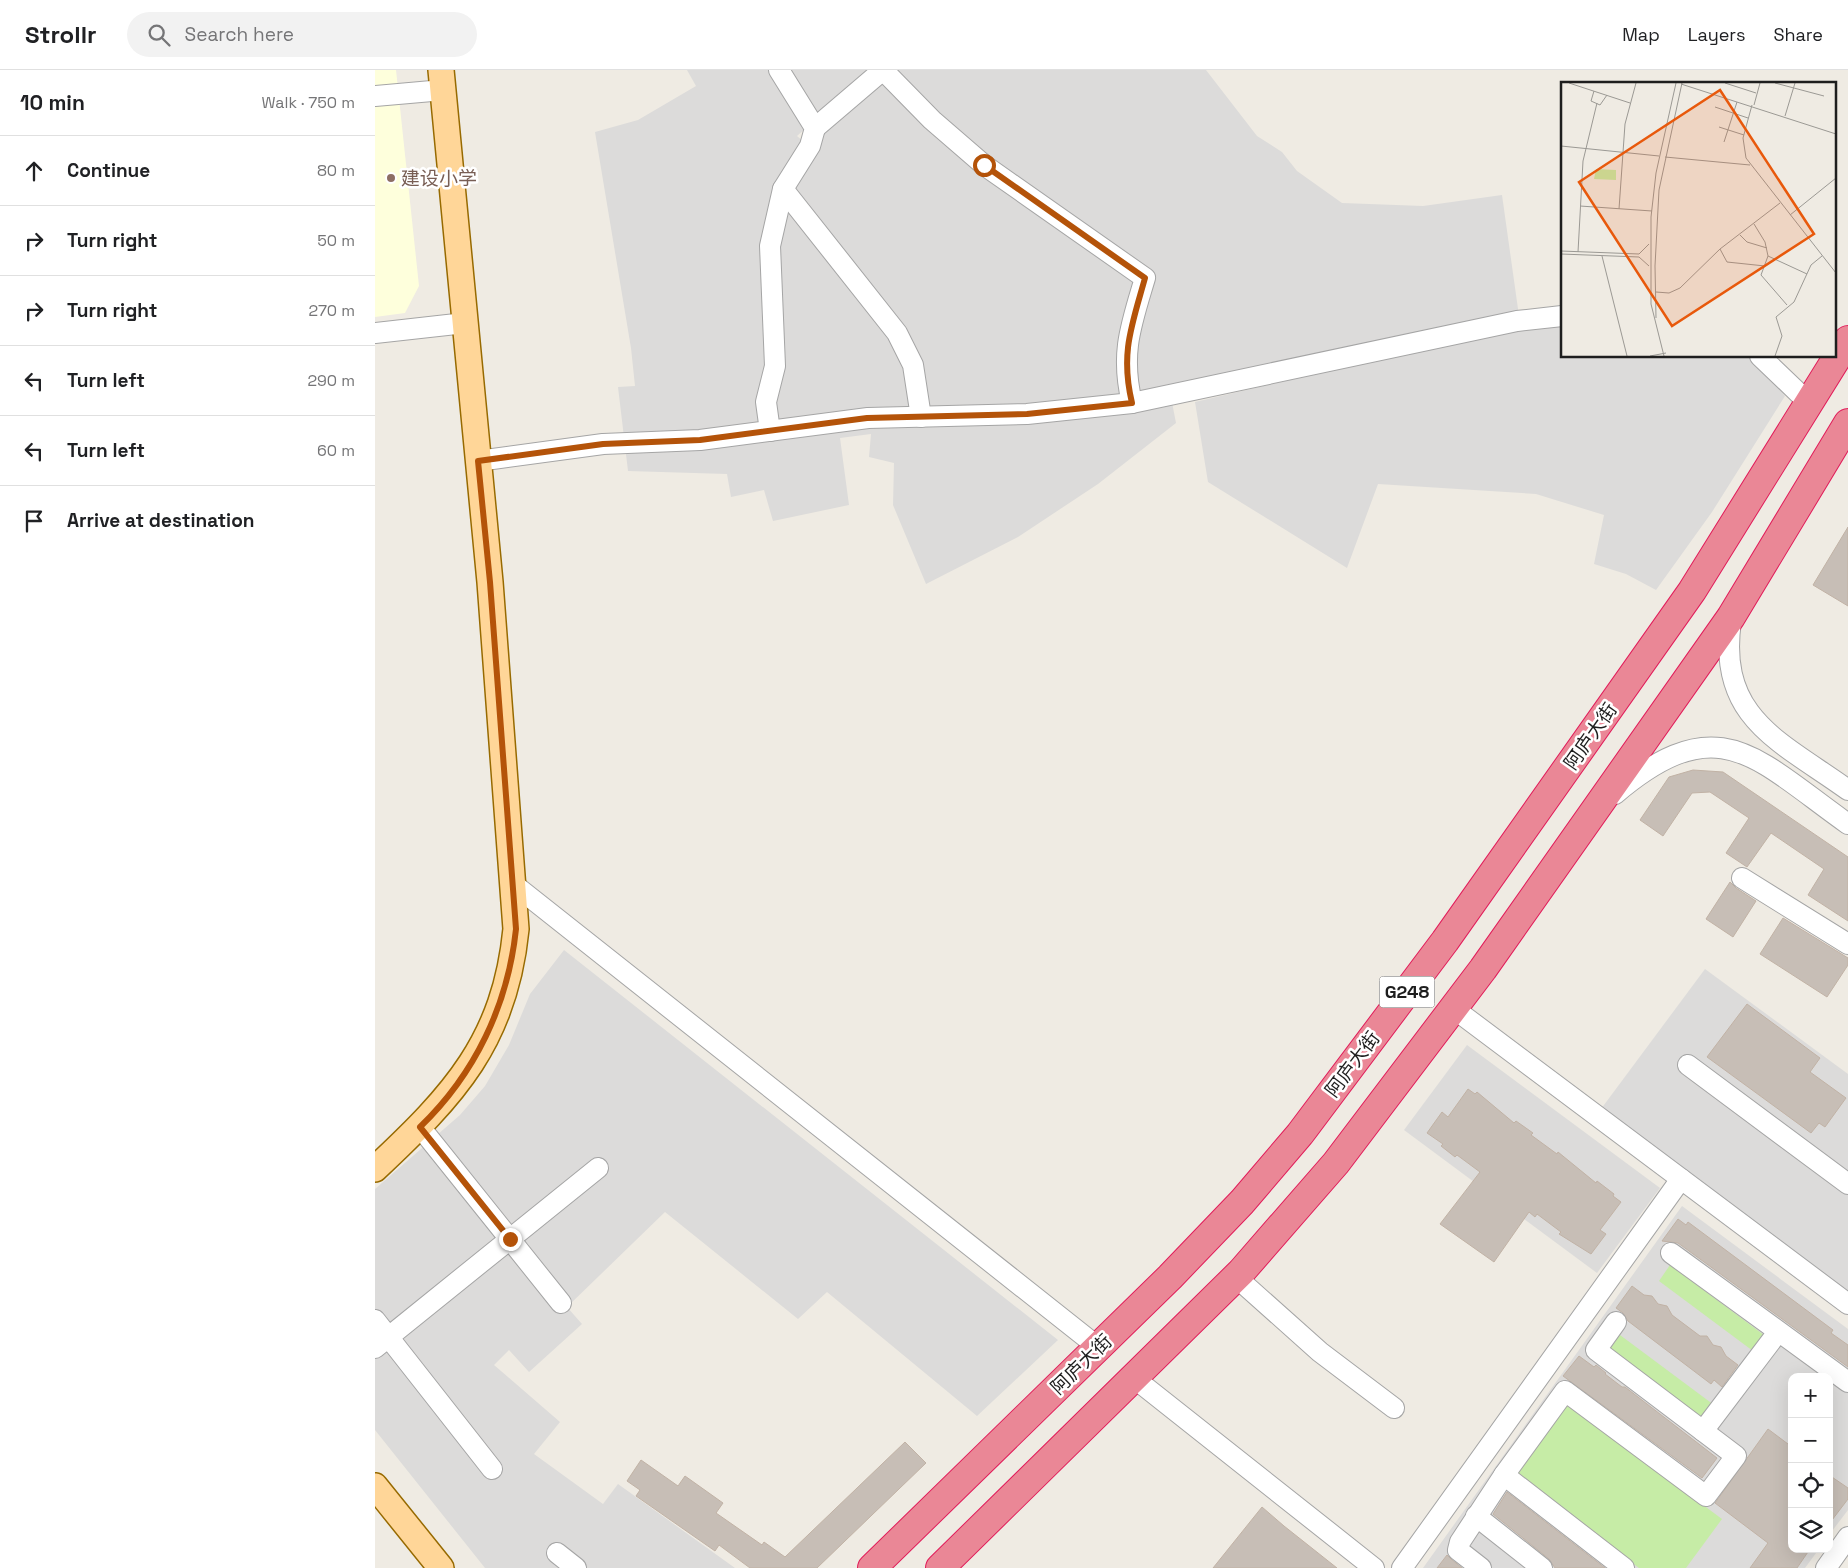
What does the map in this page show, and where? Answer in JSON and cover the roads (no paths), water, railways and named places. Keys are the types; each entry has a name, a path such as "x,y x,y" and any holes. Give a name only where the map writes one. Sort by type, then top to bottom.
{"highway":[{"name":"阿庐大街","path":"871,1568 1170,1277 1242,1202 1299,1134 1439,949 1692,591 1848,340"},
{"name":"G248","path":"940,1568 1236,1277 1336,1163 1453,1008 1731,617 1848,423"}],"main road":[{"path":"375,1154 431,1100 458,1065 469,1046 481,1023 497,976 505,929 460,323 435,77"},
{"path":"375,1169 439,1108 467,1071 491,1028 500,1004 516,929 490,582 478,461 460,323"},
{"path":"375,1486 441,1568"},
{"path":"375,1511 421,1568"}],"street":[{"path":"779,70 815,128"},
{"path":"770,431 766,402 775,366 770,246 783,189 810,146 815,128 883,70 932,120 984,165 1145,278 1128,339 1126,372 1132,403"},
{"path":"375,96 435,77"},
{"path":"783,189 897,332 913,366 921,417"},
{"path":"478,461 603,444 676,442 867,418 1027,414 1132,403 1517,321 1561,316"},
{"path":"375,333 460,323"},
{"path":"1762,358 1809,403"},
{"path":"1731,617 1727,646 1728,660 1734,687 1747,711 1764,730 1848,790"},
{"path":"1594,812 1652,765 1678,753 1715,747 1752,756 1848,824"},
{"path":"1742,878 1848,944"},
{"path":"512,883 1098,1347"},
{"path":"1453,1008 1848,1304"},
{"path":"1688,1065 1848,1184"},
{"path":"420,1127 561,1303"},
{"path":"382,1343 597,1168"},
{"path":"1401,1568 1681,1179"},
{"path":"1671,1253 1848,1382"},
{"path":"1236,1277 1320,1352 1395,1408"},
{"path":"375,1320 382,1343 493,1469"},
{"path":"1481,1568 1458,1550 1460,1542 1476,1516 1565,1391 1706,1496 1736,1456 1595,1350 1616,1322"},
{"path":"1703,1431 1779,1332"},
{"path":"1134,1378 1373,1568"},
{"path":"1504,1476 1624,1568"},
{"path":"1476,1516 1542,1568"},
{"path":"1826,1568 1848,1537"},
{"path":"557,1553 576,1568"}],"place":[{"name":"建设小学","path":"391,178"}]}
